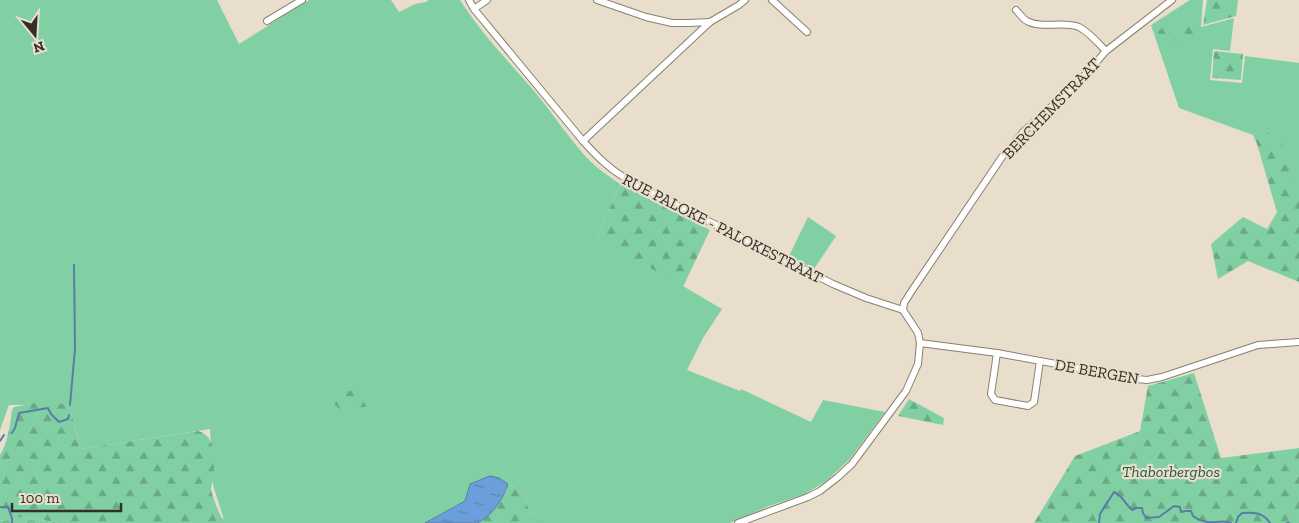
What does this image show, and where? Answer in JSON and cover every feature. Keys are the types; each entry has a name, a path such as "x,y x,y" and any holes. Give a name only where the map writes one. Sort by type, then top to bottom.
{"street":[{"path":"266,21 302,0"},
{"name":"RUE PALOKE - PALOKESTRAAT","path":"469,0 583,141 614,172 633,184 833,284 866,298 903,310"},
{"path":"474,8 488,0"},
{"path":"597,0 646,17 672,22 710,22"},
{"path":"583,141 710,22 740,5 745,0"},
{"path":"772,0 807,32"},
{"name":"BERCHEMSTRAAT","path":"903,310 904,303 913,289 1002,157 1024,131 1076,85 1106,51 1172,0"},
{"path":"1016,10 1027,22 1042,25 1069,25 1080,28 1106,51"},
{"path":"738,523 794,503 820,491 852,464 906,391 918,364 920,343 918,333 903,310"},
{"name":"DE BERGEN","path":"920,343 997,353 1147,380 1162,377 1258,345 1299,342"},
{"path":"997,353 991,394 995,400 1028,406 1034,402 1040,361"}],"green space":[{"path":"0,0 217,0 239,44 309,0 391,0 399,12 429,0 460,0 486,36 535,92 583,153 597,167 620,184 598,236 722,309 703,338 687,370 740,391 741,389 811,422 823,400 885,412 849,460 826,481 805,494 769,506 730,523 540,523 539,516 529,511 524,494 499,478 470,484 465,501 425,523 225,523 213,485 210,429 80,449 73,419 66,404 9,405 0,430"},
{"path":"1190,0 1203,0 1201,27 1234,18 1230,51 1213,49 1210,80 1242,83 1245,56 1299,63 1299,190 1297,190 1261,128 1253,135 1179,108 1151,25"},
{"path":"1207,0 1238,0 1236,16 1203,25"},
{"path":"1166,25 1189,27 1199,33 1193,41 1163,40 1157,32"},
{"path":"1214,51 1243,54 1241,80 1212,78"},
{"path":"1261,128 1281,141 1297,190 1299,190 1299,282 1248,261 1218,279 1211,244 1243,217 1267,229 1277,212 1253,135"},
{"path":"620,184 710,230 683,287 598,236"},
{"path":"808,217 836,236 814,269 789,256"},
{"name":"Thaborbergbos","path":"1194,373 1221,458 1299,448 1299,523 1034,523 1075,456 1140,431 1148,386"},
{"path":"333,385 338,389 350,391 355,387 362,390 367,395 367,405 365,407 352,408 348,412 341,410 330,398 328,390"},
{"path":"909,399 944,418 943,425 898,416"},
{"path":"35,403 67,404 73,419 80,449 198,431 204,434 209,438 213,450 214,465 211,491 222,518 228,523 60,523 23,517 0,521 0,455 7,439 12,410 14,407"},
{"path":"508,484 524,494 529,511 539,516 540,523 478,523 482,521 506,492"},
{"path":"23,517 60,523 0,523 0,521"}],"water":[{"path":"490,476 499,478 508,484 497,506 478,523 425,523 465,501 470,484"}],"waterway":[{"path":"70,405 75,349 74,265"},
{"path":"12,433 19,413 48,408 59,422 68,419 69,415"},
{"path":"0,441 4,435"},
{"path":"1099,523 1100,514 1114,492 1132,510 1142,508 1146,518 1159,517 1174,506 1180,507 1181,512 1191,511 1193,516 1203,521 1225,521 1231,523"},
{"path":"0,507 8,507 12,523"},
{"path":"1236,523 1242,513 1261,515 1270,523"}]}
